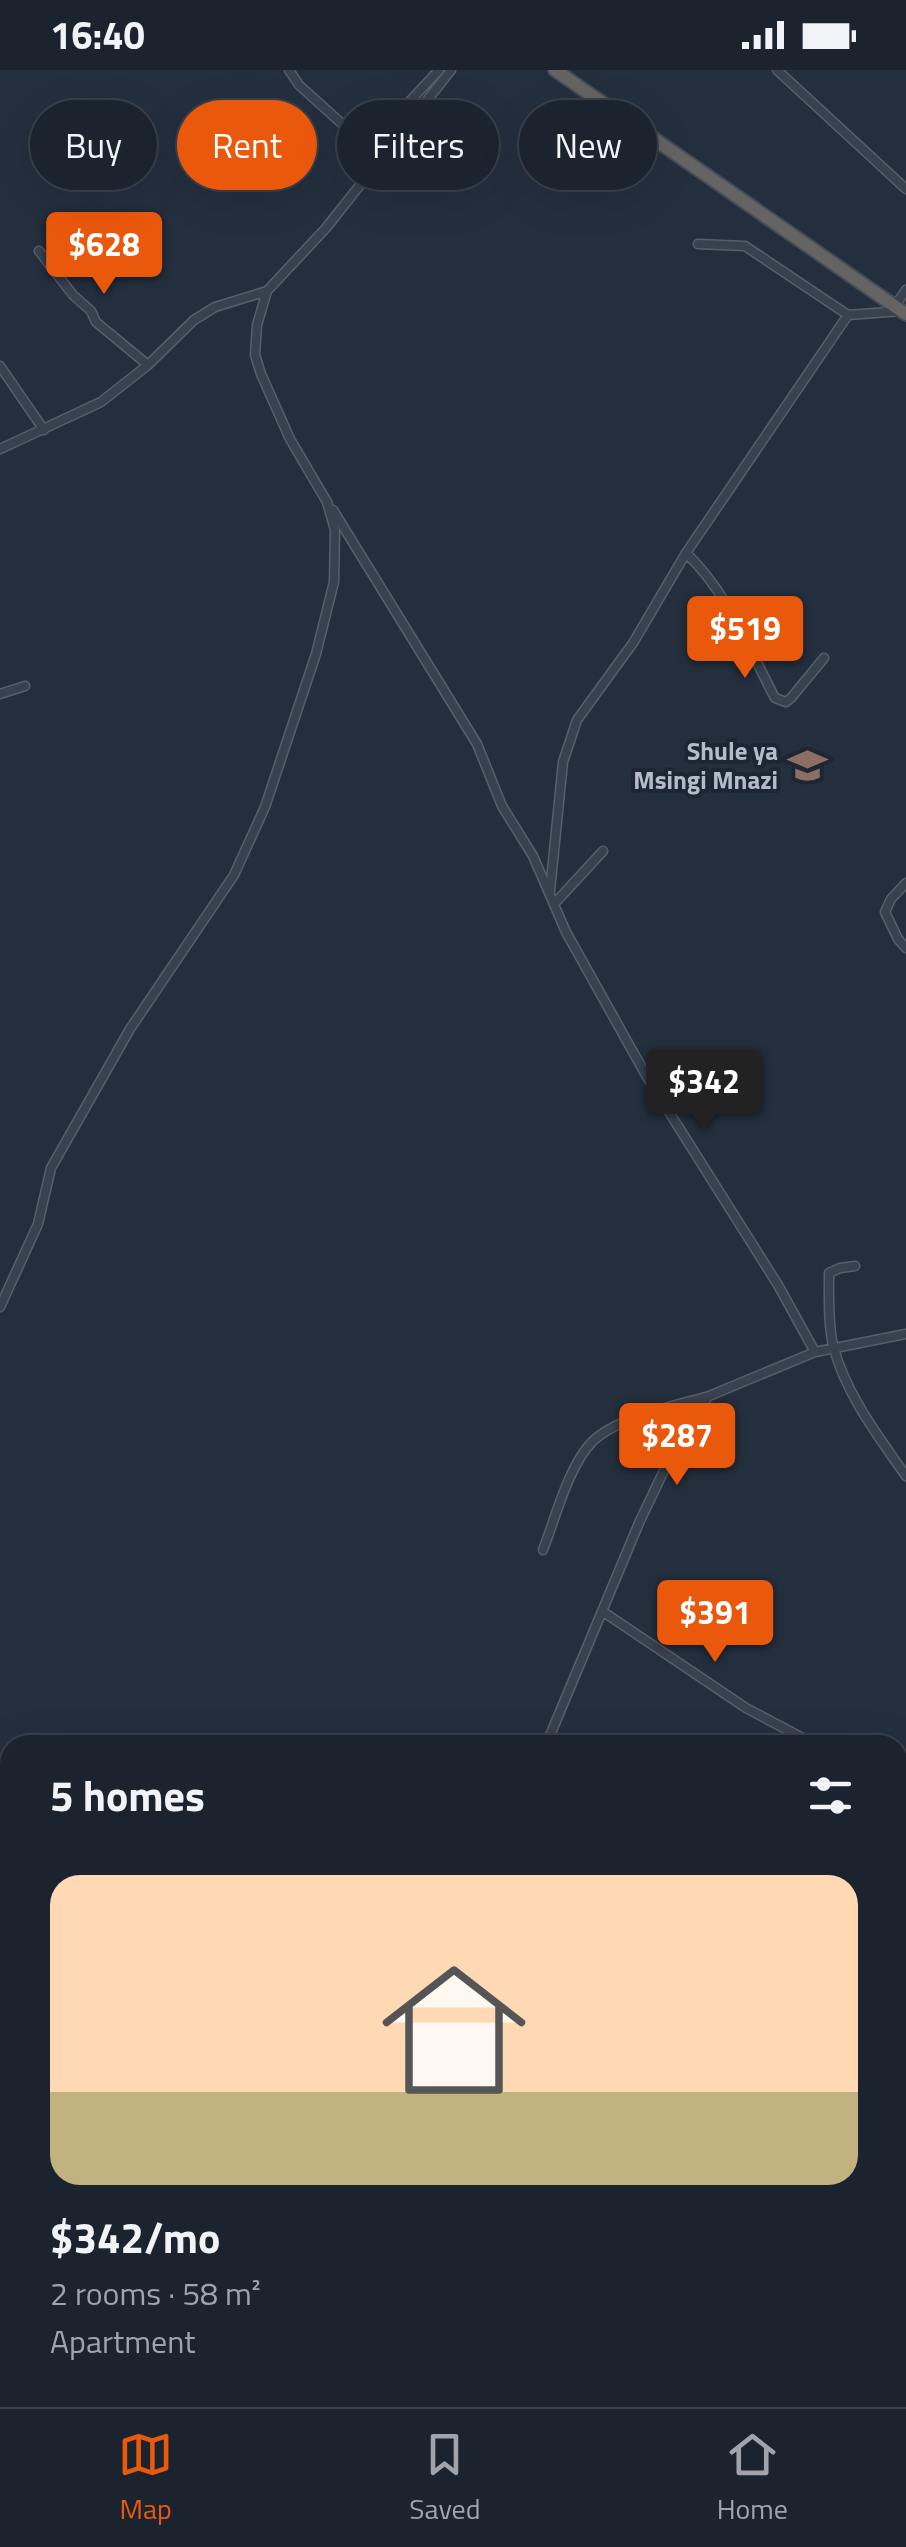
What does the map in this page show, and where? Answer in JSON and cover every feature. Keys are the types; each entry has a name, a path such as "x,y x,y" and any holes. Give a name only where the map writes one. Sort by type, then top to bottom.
{"highway":[{"path":"554,70 901,310"}],"street":[{"path":"289,70 298,85 337,120"},
{"path":"412,100 440,70"},
{"path":"428,100 451,70"},
{"path":"777,70 906,189"},
{"path":"357,190 267,292 258,325 258,364 290,439 478,744 502,806 550,891 566,932 647,1077 778,1285 815,1352"},
{"path":"698,244 745,246 848,315 901,310 906,290"},
{"path":"38,251 73,296 91,311 96,322 148,364"},
{"path":"0,449 101,402 194,320 215,307 267,292"},
{"path":"550,891 564,762 577,720 633,642 686,553 848,315"},
{"path":"0,366 44,430"},
{"path":"0,1307 38,1224 50,1168 122,1042 234,875 266,807 312,670 334,582 335,530 328,502"},
{"path":"686,553 723,596 775,698 786,702 791,698 824,658"},
{"path":"0,694 25,686"},
{"path":"555,902 603,852"},
{"path":"906,884 891,898 885,912 906,948"},
{"path":"855,1266 830,1274 834,1346 847,1382 874,1431 906,1476"},
{"path":"543,1550 584,1452 610,1428 708,1396 815,1352 906,1334"},
{"path":"550,1735 687,1422 708,1396"},
{"path":"602,1611 746,1708 797,1735"}],"place":[{"name":"Shule ya Msingi Mnazi","path":"808,765"}]}
